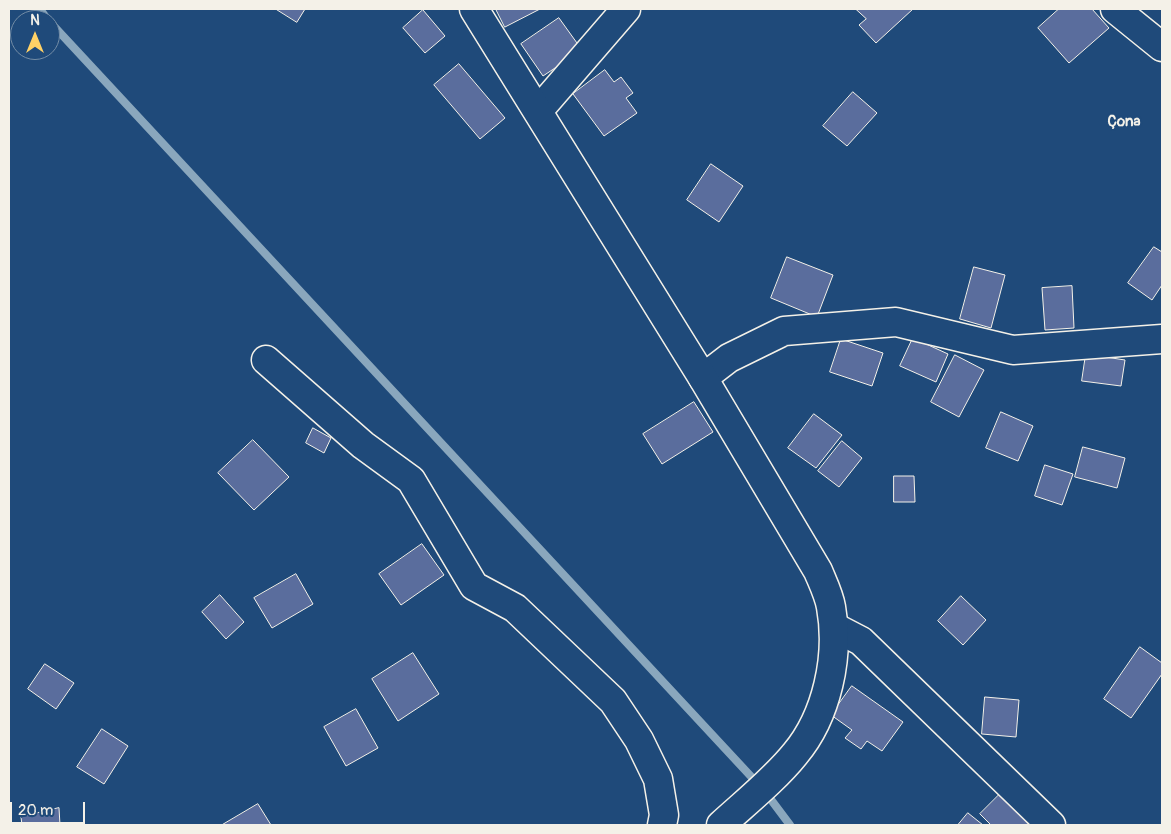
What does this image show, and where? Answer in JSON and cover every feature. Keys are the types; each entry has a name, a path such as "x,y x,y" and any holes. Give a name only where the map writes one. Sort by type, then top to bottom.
{"street":[{"path":"474,9 703,378 818,571 831,604 834,627 827,687 819,716 795,755 721,825"},
{"path":"538,111 626,9"},
{"path":"1115,9 1162,47"},
{"path":"703,378 729,358 784,331 896,322 1013,350 1162,339"},
{"path":"266,360 363,445 411,480 474,586 515,608 613,701 639,740 658,779 664,815 662,825"},
{"path":"834,627 861,641 1051,825"}],"building":[{"path":"276,9 305,9 297,22"},
{"path":"496,9 540,9 505,27"},
{"path":"856,9 913,9 876,43 859,25 866,19"},
{"path":"1059,9 1092,9 1109,28 1069,63 1038,28"},
{"path":"423,10 445,36 425,53 403,28"},
{"path":"559,18 582,50 543,76 521,44"},
{"path":"459,64 505,118 480,139 434,85"},
{"path":"605,70 614,82 621,77 633,93 626,98 637,113 604,136 573,94"},
{"path":"853,92 877,113 847,146 823,126"},
{"path":"711,164 743,186 719,222 687,200"},
{"path":"1154,247 1162,252 1162,285 1152,300 1128,283"},
{"path":"787,257 833,275 817,317 771,298"},
{"path":"974,267 1005,275 991,328 960,319"},
{"path":"1072,286 1074,328 1045,330 1042,288"},
{"path":"913,338 948,354 936,382 900,366"},
{"path":"841,339 883,353 872,386 830,372"},
{"path":"1086,354 1125,360 1121,386 1082,381"},
{"path":"955,355 984,370 959,417 931,402"},
{"path":"694,402 713,432 662,464 643,434"},
{"path":"1001,412 1033,426 1018,461 986,448"},
{"path":"814,414 842,435 816,468 788,448"},
{"path":"313,428 331,438 324,453 306,443"},
{"path":"253,440 289,477 254,510 218,473"},
{"path":"842,441 862,458 839,487 818,471"},
{"path":"1083,447 1125,458 1117,488 1075,477"},
{"path":"1045,465 1073,474 1062,505 1035,496"},
{"path":"894,476 914,476 915,502 894,502"},
{"path":"422,544 444,575 401,605 379,574"},
{"path":"296,574 313,604 272,628 254,598"},
{"path":"220,595 244,622 226,639 202,612"},
{"path":"961,596 986,620 963,645 938,621"},
{"path":"1140,647 1162,663 1162,674 1131,718 1104,699"},
{"path":"413,653 439,694 398,721 372,679"},
{"path":"45,664 74,683 56,709 28,689"},
{"path":"852,686 903,722 882,751 867,741 861,749 845,738 852,730 831,715"},
{"path":"985,697 1019,700 1016,737 982,734"},
{"path":"356,709 378,748 346,766 324,727"},
{"path":"102,729 128,746 104,784 77,767"},
{"path":"1000,794 1030,825 991,825 980,814"},
{"path":"258,804 271,825 222,825"},
{"path":"59,808 60,825 22,825 21,817"},
{"path":"968,813 983,825 958,825"}],"waterway":[{"path":"60,33 758,784"},
{"path":"766,793 790,825"}],"district":[{"name":"Çona","path":"1124,122"}]}
